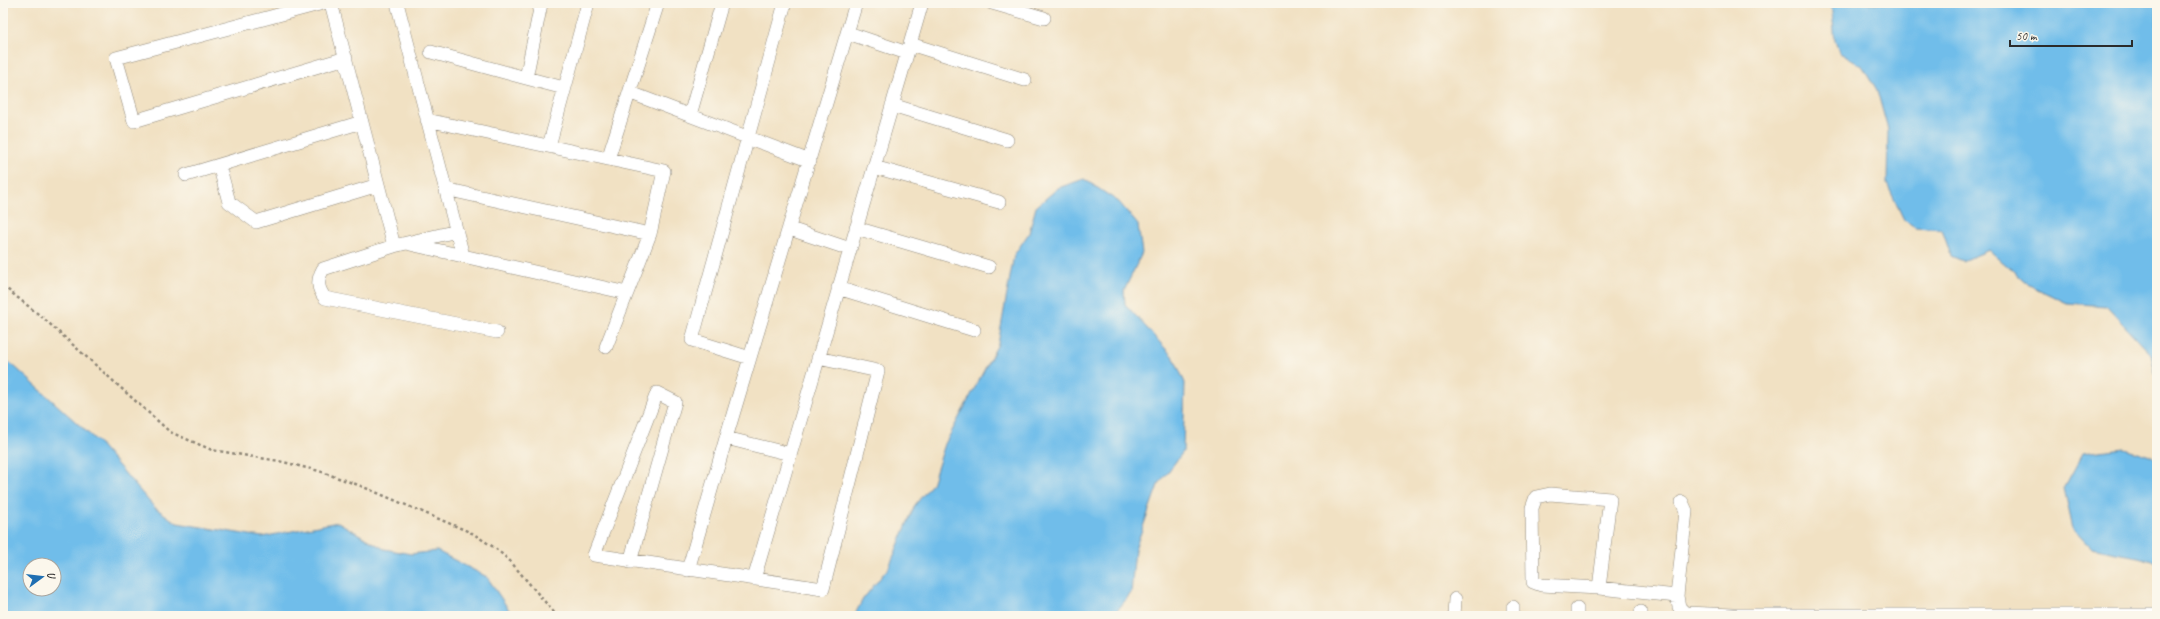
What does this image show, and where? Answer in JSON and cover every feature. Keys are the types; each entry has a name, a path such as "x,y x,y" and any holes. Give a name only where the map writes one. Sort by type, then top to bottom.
{"street":[{"path":"322,3 116,58 134,121 346,58"},
{"path":"331,3 378,185 400,245"},
{"path":"397,3 463,256"},
{"path":"526,78 540,3"},
{"path":"549,146 588,3"},
{"path":"608,159 631,93 658,3"},
{"path":"690,115 722,3"},
{"path":"750,358 692,340 785,3"},
{"path":"688,570 856,3"},
{"path":"754,579 922,3"},
{"path":"992,3 1044,18"},
{"path":"848,33 1025,80"},
{"path":"431,52 564,88"},
{"path":"631,93 810,161"},
{"path":"892,105 1007,140"},
{"path":"427,120 664,171 650,234 606,347"},
{"path":"186,175 362,122"},
{"path":"219,165 229,202 256,222 378,185"},
{"path":"874,167 999,202"},
{"path":"445,189 650,234"},
{"path":"856,228 989,267"},
{"path":"790,229 850,250"},
{"path":"457,231 400,245 323,269 319,277 319,291 325,298 497,332"},
{"path":"400,245 463,256 627,294"},
{"path":"838,288 974,330"},
{"path":"630,562 675,402 657,393 594,555 630,562 823,589 878,371 818,358"},
{"path":"726,438 790,454"},
{"path":"1599,588 1610,499 1550,494 1536,497 1532,508 1533,582 1541,585 1599,588 1677,596"},
{"path":"1682,502 1686,511 1677,596 1679,607 1685,613 1734,615 2157,615"},
{"path":"1454,616 1455,599"}],"path":[{"path":"3,286 47,322 170,432 212,450 280,461 319,471 361,486 472,533 495,548 510,561 557,616"}],"water":[{"path":"1831,3 2157,3 2157,381 2151,354 2106,306 2067,303 2029,285 1989,250 1963,261 1951,256 1942,229 1915,227 1904,220 1887,184 1888,130 1877,90 1863,67 1840,53 1835,40"},
{"path":"1084,179 1119,202 1138,225 1142,253 1124,291 1125,304 1174,358 1185,383 1183,452 1158,485 1135,549 1131,593 1113,616 854,616 863,599 889,567 915,505 932,484 945,444 998,344 1014,255 1029,233 1036,207 1058,188"},
{"path":"3,358 14,366 98,442 154,507 177,523 262,537 338,522 384,549 411,554 437,551 487,577 513,616 3,616"},
{"path":"2124,448 2150,456 2157,460 2157,563 2143,558 2091,548 2073,529 2064,488 2083,453"}]}
